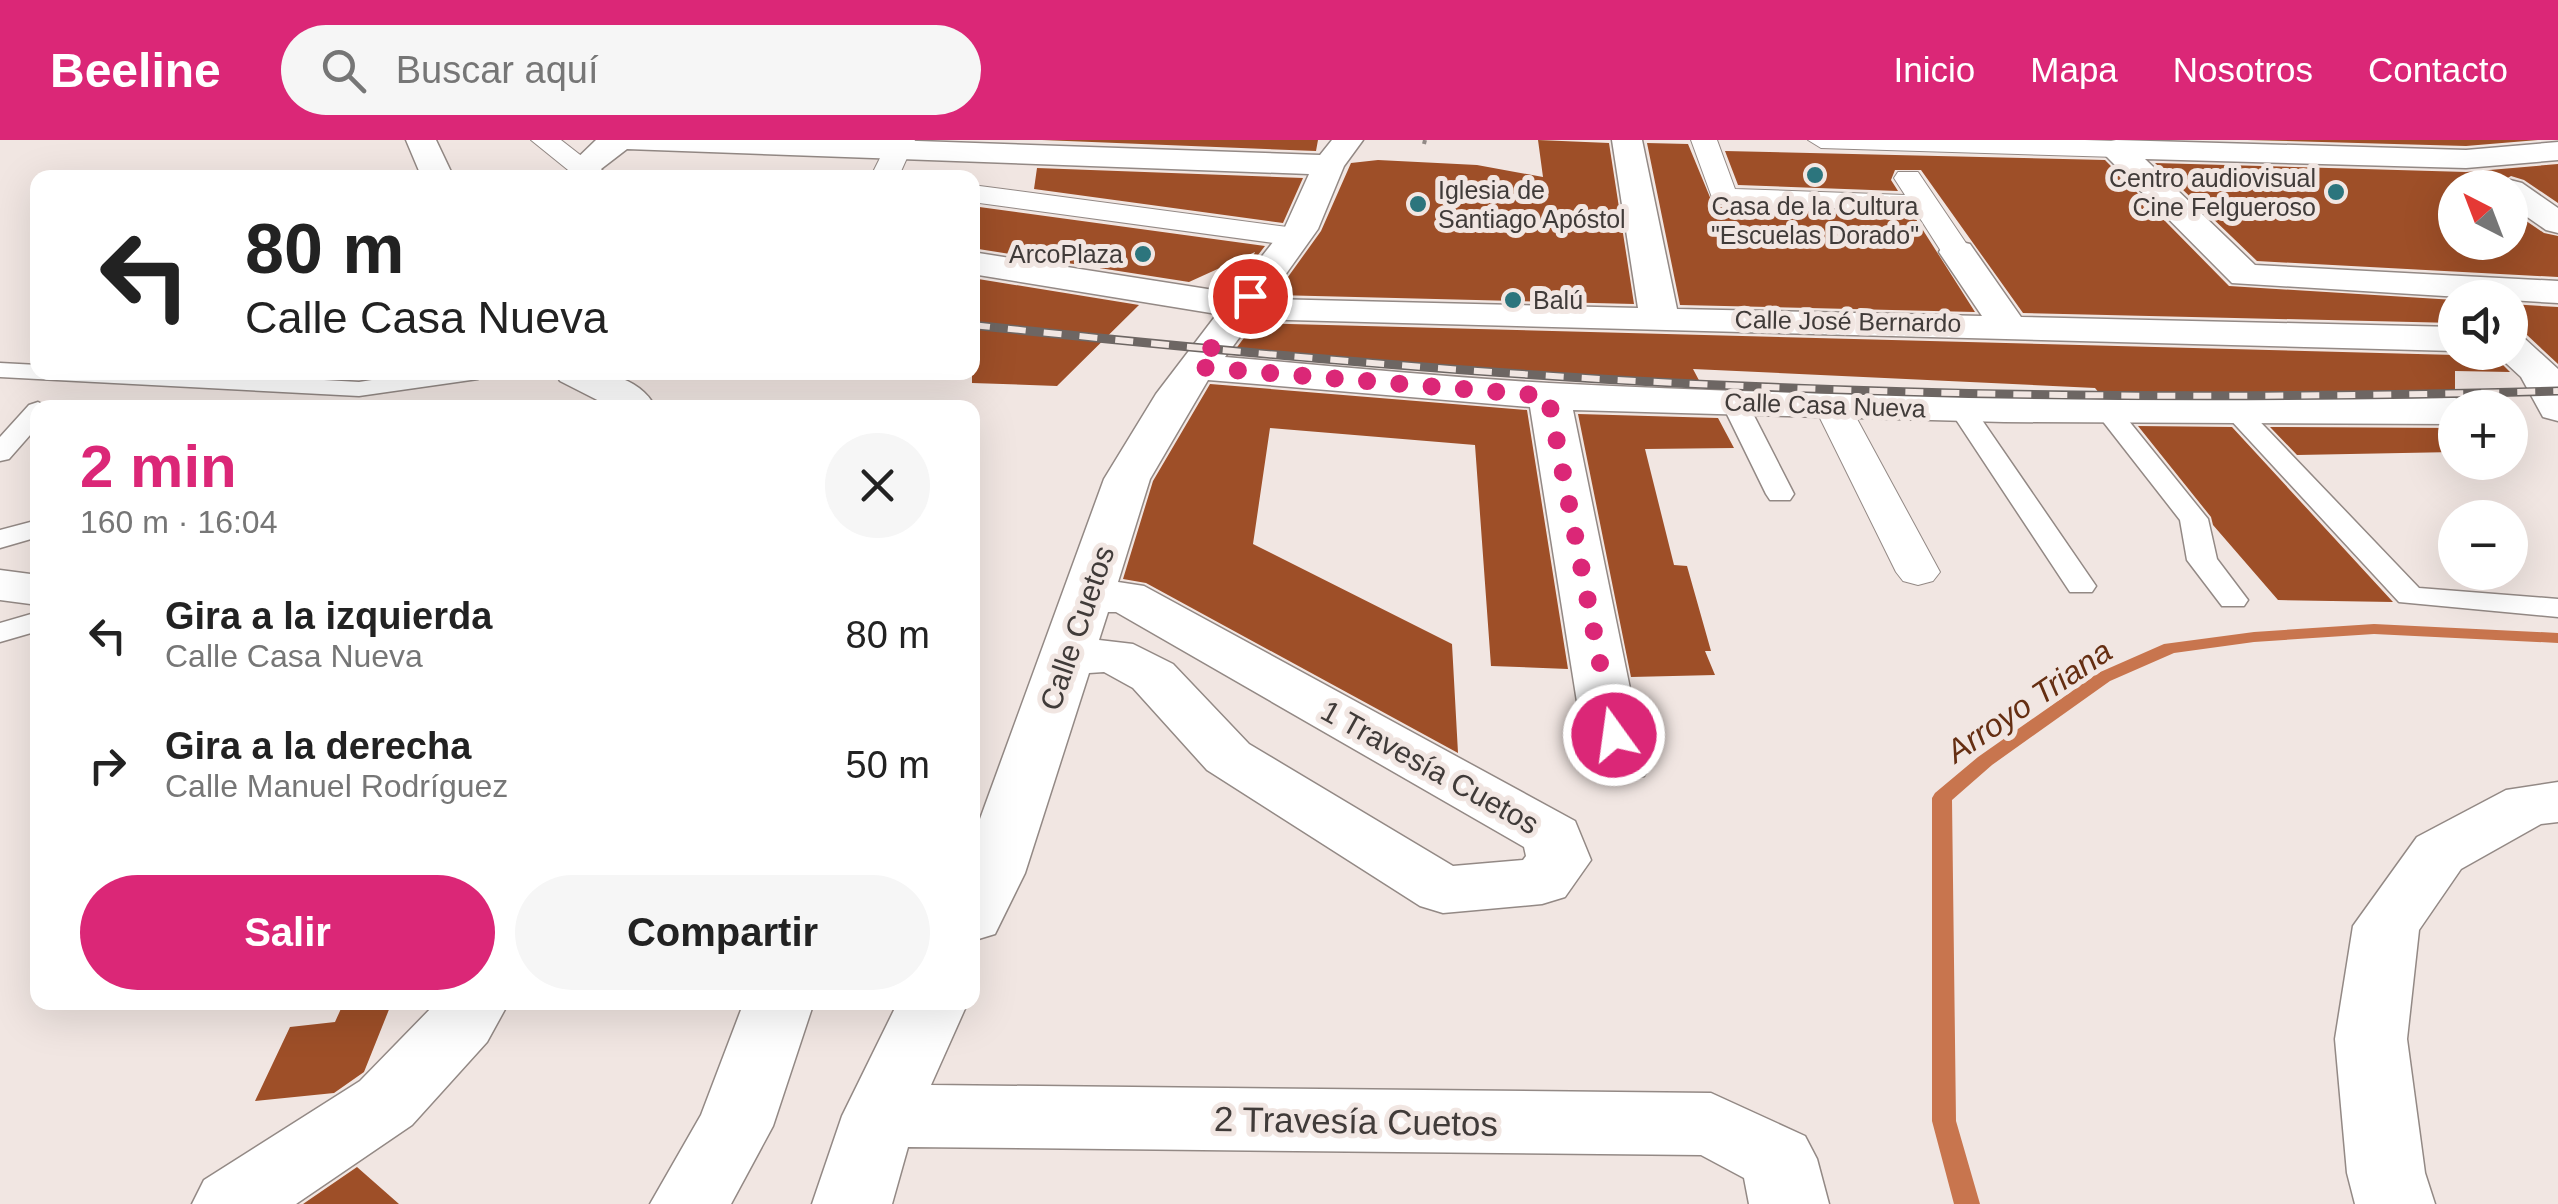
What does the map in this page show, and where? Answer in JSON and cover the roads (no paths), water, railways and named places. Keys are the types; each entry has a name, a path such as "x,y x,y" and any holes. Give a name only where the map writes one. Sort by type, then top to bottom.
{"street":[{"path":"421,140 434,170"},
{"path":"544,140 585,170"},
{"path":"590,170 610,144 626,140 895,156 1023,147 1339,152"},
{"path":"1627,140 1659,317"},
{"path":"1704,140 1724,197 1926,204"},
{"path":"1822,140 2118,149 2205,146 2466,159 2558,151"},
{"path":"1884,142 2007,325"},
{"path":"2118,149 2245,276 2438,292"},
{"name":"Calle Cuetos","path":"980,900 993,873 1127,479 1203,359 1295,237 1339,152"},
{"path":"2466,159 2481,170"},
{"path":"980,194 1295,237"},
{"path":"2528,203 2558,224"},
{"name":"Calle José Bernardo","path":"980,264 1273,311 2007,325 2438,338"},
{"path":"2528,292 2558,292"},
{"name":"Calle Casa Nueva","path":"1203,359 1548,396 1962,409 2438,411"},
{"path":"2528,362 2539,371 2558,409 2528,410"},
{"path":"591,380 630,400"},
{"path":"1548,396 1606,708 1623,762"},
{"path":"1832,406 1918,572"},
{"path":"0,585 30,589"},
{"name":"1 Travesía Cuetos","path":"1068,657 1114,656 1153,676 1228,757 1443,890 1542,881 1558,860 1553,836 1126,598 1088,597"},
{"path":"2396,1204 2386,1173 2371,1040 2386,926 2440,853 2528,804 2558,802"},
{"path":"232,1204 386,1103 469,1010"},
{"path":"690,1204 735,1126 776,1010"},
{"path":"852,1204 880,1116 929,1010"},
{"name":"2 Travesía Cuetos","path":"880,1116 1710,1124 1778,1159 1789,1204"}],"lane":[{"path":"0,370 30,372"},
{"path":"47,400 64,380"},
{"path":"147,400 162,380"},
{"path":"196,380 359,389 422,380"},
{"path":"249,400 260,384"},
{"path":"1734,402 1780,494"},
{"path":"1962,409 2080,586"},
{"path":"2108,410 2194,519 2202,560 2233,600"},
{"path":"2236,412 2410,596 2558,608"},
{"path":"0,453 30,419"},
{"path":"0,539 30,530"},
{"path":"0,633 30,624"}],"waterway":[{"name":"Arroyo Triana","path":"1967,1204 1944,1121 1942,798 1985,761 2104,677 2170,648 2254,637 2374,629 2558,638"}],"railway":[{"path":"980,326 1370,363 1768,387 2163,396 2558,391"}],"place":[{"name":"Casa de la Cultura \"Escuelas Dorado\"","path":"1815,175"},
{"name":"Centro audiovisual Cine Felgueroso","path":"2336,192"},
{"name":"Iglesia de Santiago Apóstol","path":"1418,204"},
{"name":"ArcoPlaza","path":"1143,254"},
{"name":"Balú","path":"1513,300"}]}
